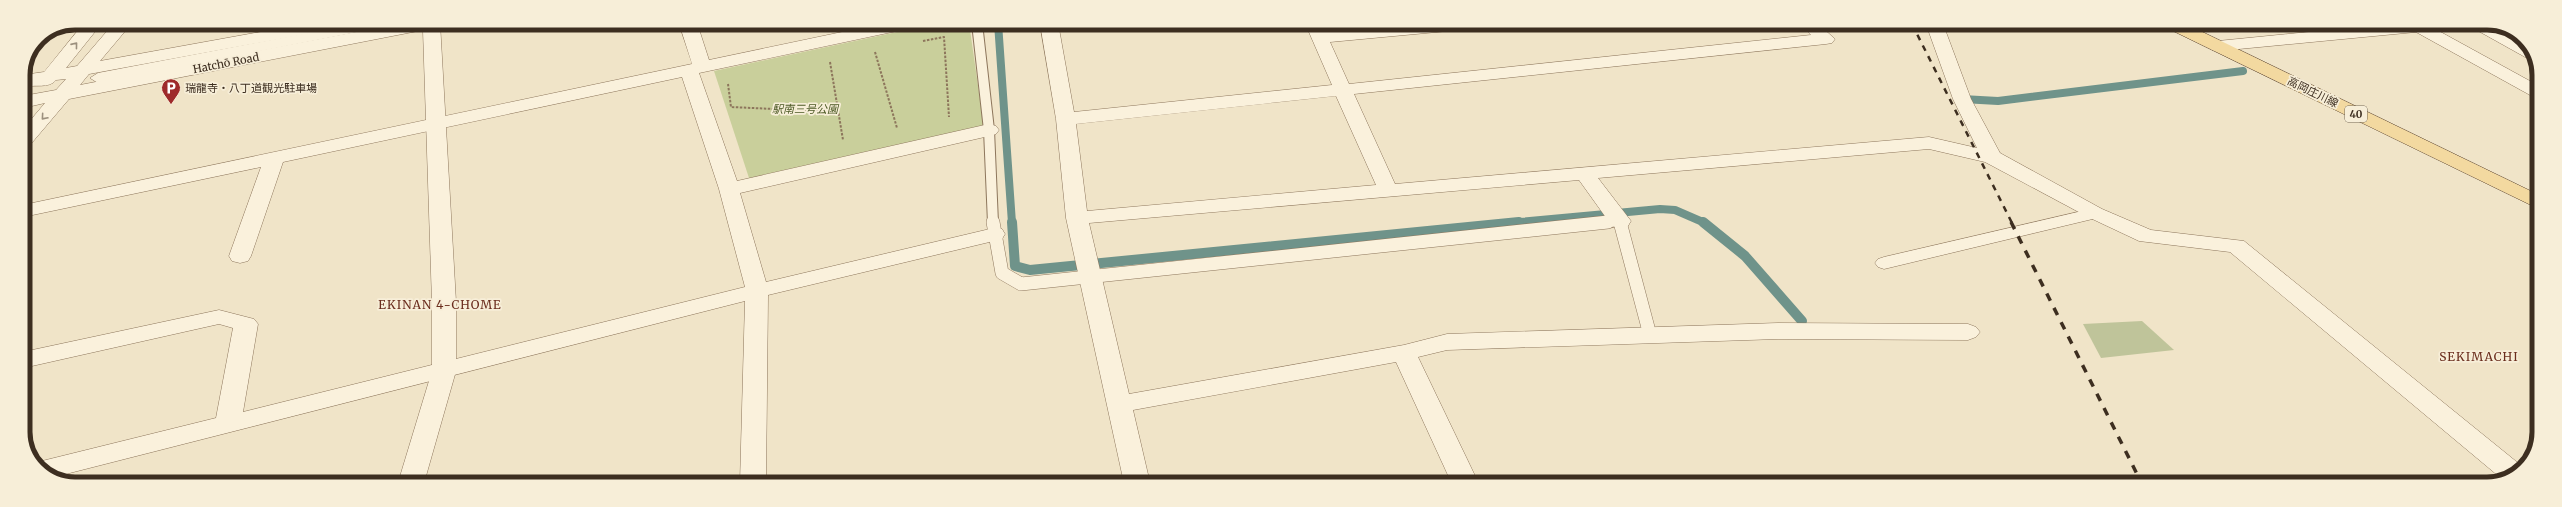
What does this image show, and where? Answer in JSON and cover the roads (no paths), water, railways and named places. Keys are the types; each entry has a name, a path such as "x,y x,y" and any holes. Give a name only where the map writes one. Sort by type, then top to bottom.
{"main road":[{"name":"高岡庄川線","path":"2185,30 2532,197"}],"street":[{"path":"30,99 51,76 87,30"},
{"path":"30,133 64,94 92,73 119,30"},
{"name":"Hatchō Road","path":"30,80 51,76 92,73 288,30"},
{"path":"92,73 342,30"},
{"name":"Hatchō Road","path":"30,103 64,94 394,30"},
{"path":"413,477 444,371 444,302 430,30"},
{"path":"689,30 695,69 730,189 757,290 753,477"},
{"path":"30,210 879,30"},
{"path":"1050,30 1066,119 1077,218 1089,275 1121,404 1136,477"},
{"path":"1339,30 1317,31 1388,190"},
{"path":"1066,119 1826,39 1815,30"},
{"path":"1937,30 1962,99 1992,157"},
{"path":"2218,46 2380,30"},
{"path":"2427,30 2532,90"},
{"path":"2490,30 2524,49"},
{"path":"730,189 989,130"},
{"path":"1077,218 1584,172 1929,143 1992,157 2095,213 2147,236 2236,246 2414,390 2510,470"},
{"path":"240,256 274,158"},
{"path":"1584,172 1620,221"},
{"path":"1884,262 2095,213"},
{"path":"49,469 444,371 757,290 994,234"},
{"path":"30,358 219,317 246,324 228,424"},
{"path":"1121,404 1404,354 1447,342 1778,331 1968,332"},
{"path":"1404,354 1463,477"}],"lane":[{"path":"978,30 989,130 994,234 1002,272 1021,284 1089,275 1620,221 1650,335"}],"waterway":[{"path":"998,30 1012,223"},
{"path":"1962,99 1998,101 2243,71"},
{"path":"1509,223 1660,209 1675,210 1703,222"},
{"path":"1012,222 1015,266 1030,270 1519,222"},
{"path":"1703,222 1745,256 1802,321"}],"railway":[{"path":"1915,30 2012,223"},
{"path":"2011,222 2138,477"}],"place":[{"name":"瑞龍寺・八丁道観光駐車場","path":"171,105"}],"district":[{"name":"EKINAN 4-CHOME","path":"440,304"},
{"name":"SEKIMACHI","path":"2479,356"}],"park label":[{"name":"駅南三号公園","path":"805,109"}]}
